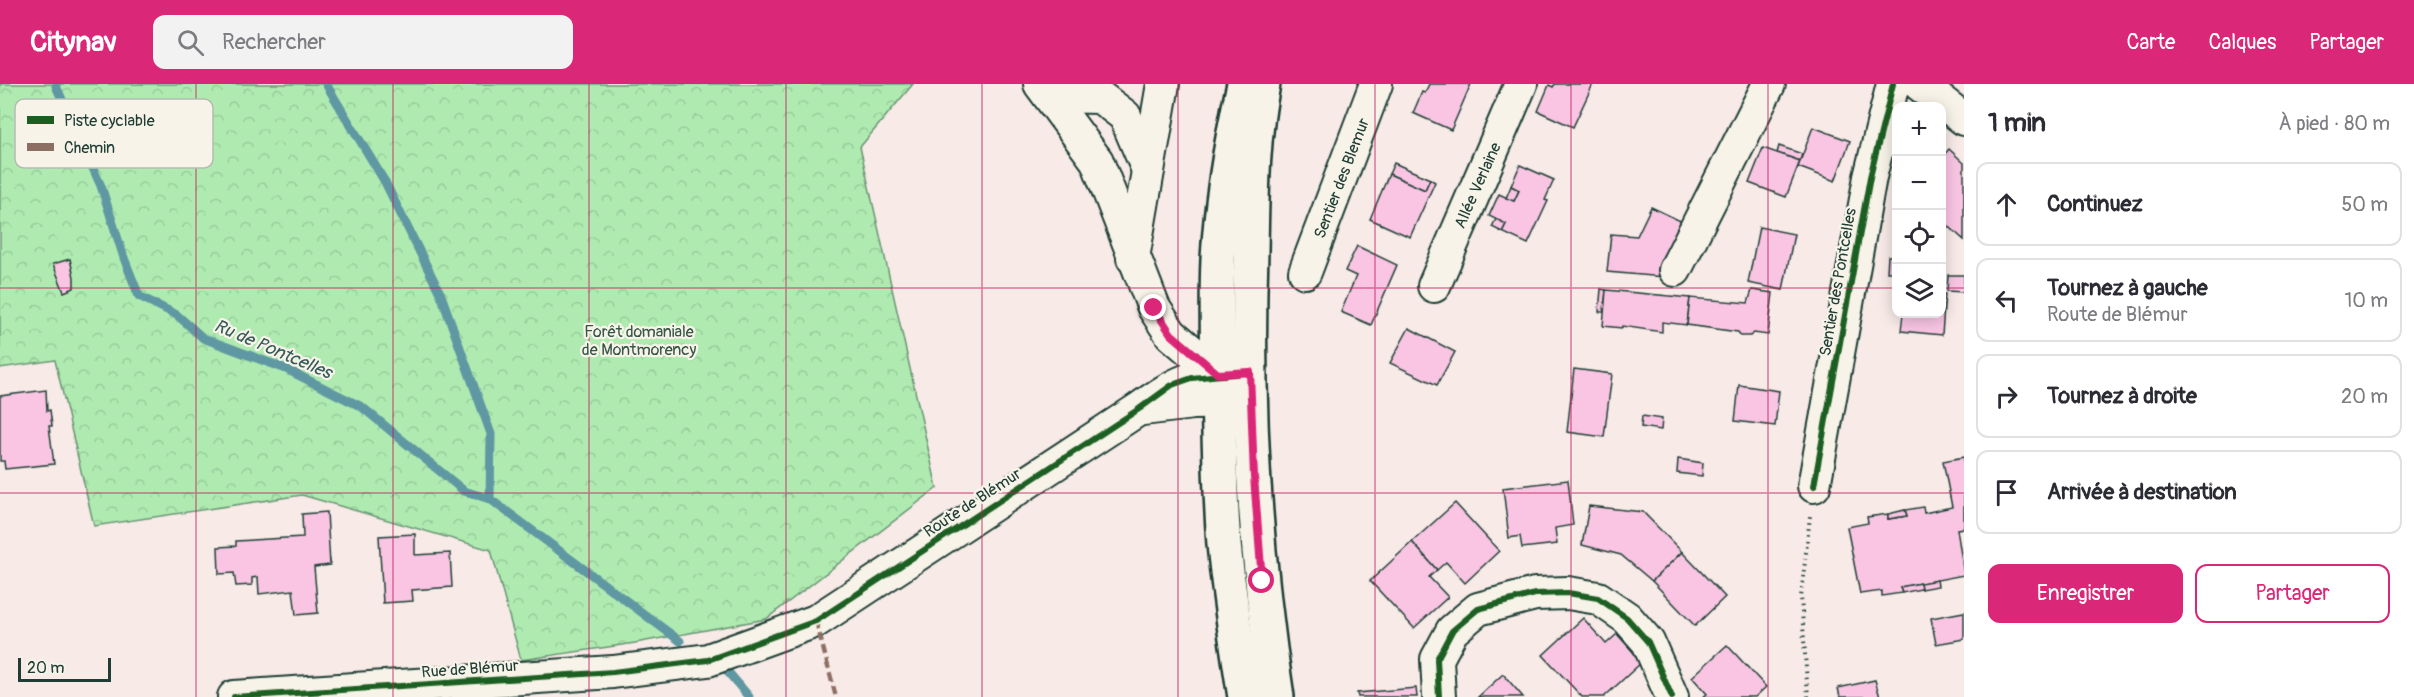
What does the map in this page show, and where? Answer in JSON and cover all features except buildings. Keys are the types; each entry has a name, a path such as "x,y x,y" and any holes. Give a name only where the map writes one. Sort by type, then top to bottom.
{"main road":[{"path":"1244,84 1232,138 1218,259 1218,388 1224,543 1245,697"},
{"path":"1263,84 1253,172 1250,387 1262,581 1277,697"}],"street":[{"path":"1133,259 1163,84"},
{"name":"Sentier des Blemur","path":"1305,272 1377,84"},
{"name":"Allée Verlaine","path":"1434,286 1521,84"},
{"path":"1675,270 1769,84"},
{"name":"Sentier des Pontcelles","path":"1814,486 1870,177 1893,84"},
{"path":"1919,84 1964,119"},
{"path":"1045,90 1100,97 1125,116 1148,170"},
{"path":"1045,90 1097,161 1133,259 1154,308 1171,334 1218,388"},
{"name":"Route de Blémur","path":"708,660 816,621 1172,386 1192,378 1218,388 1250,387"},
{"path":"1439,697 1437,659 1452,631 1478,609 1535,594 1568,593 1598,598 1627,618 1648,642 1672,697"},
{"name":"Rue de Blémur","path":"234,697 613,672 708,660"}],"path":[{"path":"1808,697 1801,597 1814,486"}],"green space":[{"name":"Forêt domaniale de Montmorency","path":"0,84 913,84 860,147 937,488 766,619 635,643 521,660 491,550 302,495 94,526 55,360 0,368"}],"waterway":[{"name":"Ru de Pontcelles","path":"326,84 385,182 441,295 491,434 490,499 680,641"},
{"name":"Ru de Pontcelles","path":"56,86 62,99"},
{"name":"Ru de Pontcelles","path":"93,168 139,296 177,315 203,338 286,369 362,407 464,491 490,499"},
{"name":"Ru de Pontcelles","path":"728,672 749,697"}],"marked path":[{"path":"816,621 836,697"}],"cycle path":[{"path":"1814,486 1870,177 1893,84"},
{"path":"234,697 613,672 708,660 816,621 1172,385 1192,378 1250,372"},
{"path":"1439,697 1437,659 1452,631 1478,609 1535,594 1568,593 1598,598 1627,618 1648,642 1672,697"}],"route":[{"path":"1154,308 1171,334 1218,374 1250,372 1254,477 1262,581"}]}
